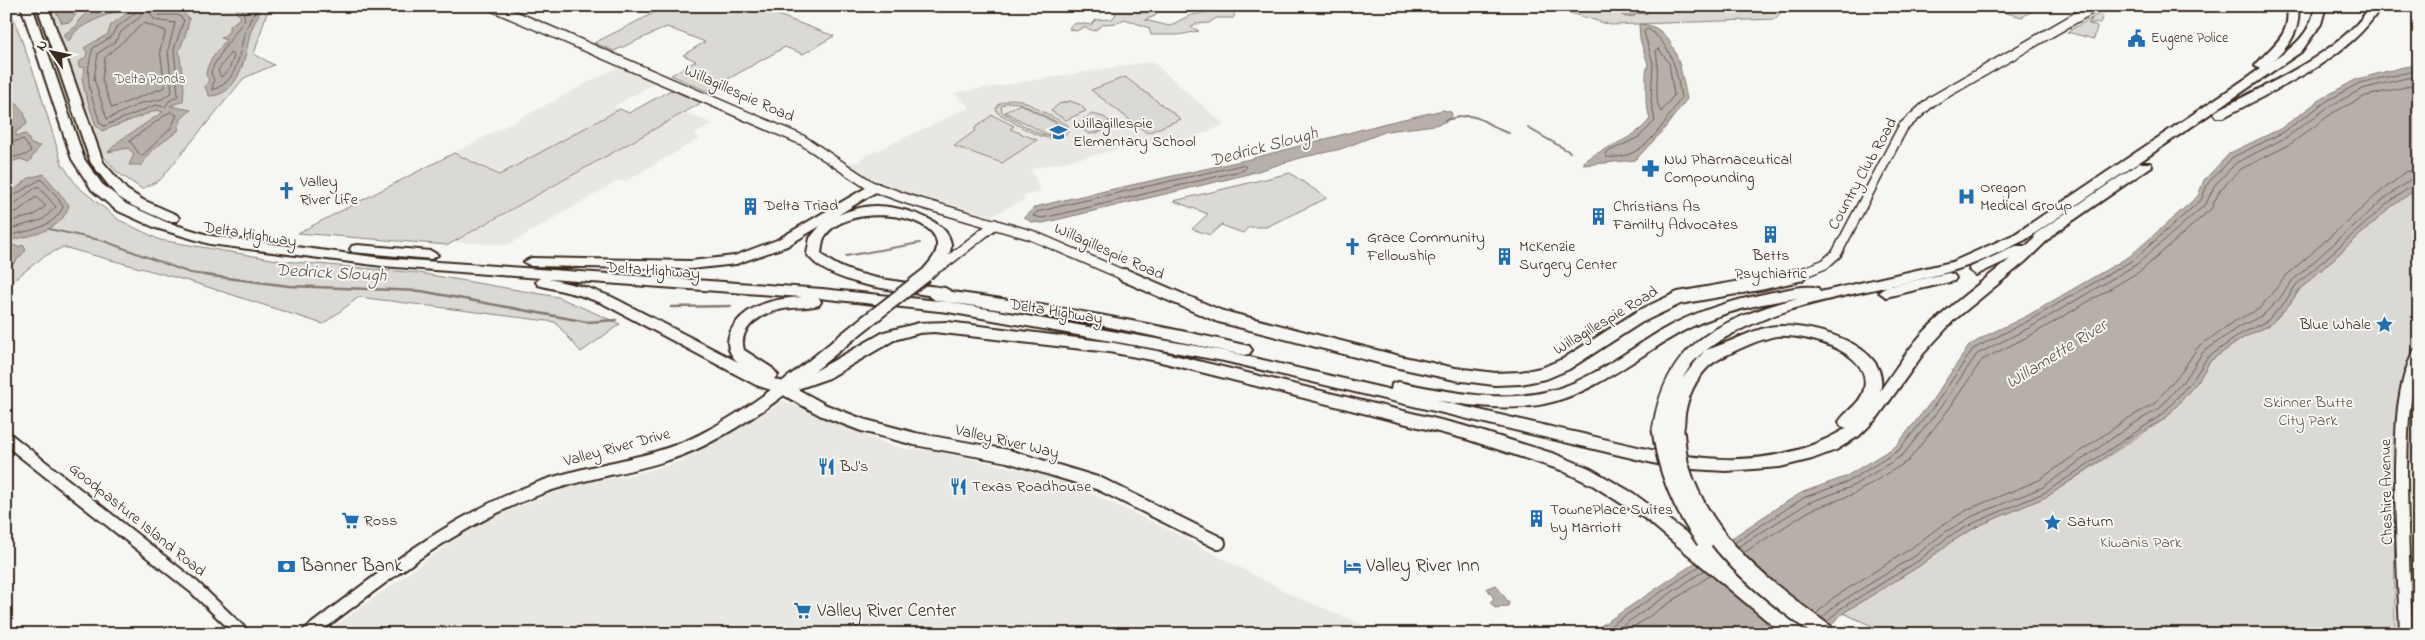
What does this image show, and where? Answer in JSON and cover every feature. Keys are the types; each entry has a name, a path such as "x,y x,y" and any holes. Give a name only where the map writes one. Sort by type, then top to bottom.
{"highway":[{"name":"Delta Highway","path":"26,6 78,159 89,178 111,201 142,217 205,238 382,262 849,296 948,307 1155,343"},
{"name":"Delta Highway","path":"42,6 97,163 116,187 138,203 192,226 236,235 324,246 855,287 998,303 1150,329 1389,386"},
{"path":"2220,109 2283,45 2292,25 2292,6"},
{"path":"1810,634 1746,584 1696,528 1671,477 1663,450 1668,430 1686,384 1705,361 1730,339 1770,321 1820,307 1949,278 2005,258 2048,232 2220,109 2297,50 2313,31 2321,14 2321,6"},
{"path":"1827,634 1768,591 1746,571 1720,543 1690,495 1668,430 1664,404 1673,379 1693,352 1720,333 1762,313 1947,268 1981,257 2020,237 2307,52 2323,34 2331,15 2332,6"},
{"path":"2220,109 2328,54 2354,36 2374,12 2376,6"},
{"path":"531,262 674,265 736,260 782,243 874,187"},
{"path":"874,187 867,195 834,217 817,238 814,254 819,262 828,268 881,282 998,303"},
{"path":"828,226 847,216 873,210 895,212 924,222 942,237 944,245 927,274"},
{"path":"1155,343 1233,358 1649,457 1713,465 1753,464 1796,458 1827,447 1850,434 1871,414 1932,332 1962,304 2032,250 2048,232"},
{"path":"382,262 493,274 553,283 583,291 633,312 762,381 783,388 823,374 889,336 919,328 948,327 1109,347 1157,356 1471,434"},
{"path":"1389,386 1481,400 1512,401 1545,398 1585,384 1706,315 1770,298 1910,276"},
{"path":"783,388 768,373 739,354 735,347 735,337 746,321 759,312 775,306 790,302 816,302 937,310 1029,320"},
{"path":"1389,386 1448,403 1643,449 1686,456 1716,458 1748,457 1771,453 1824,438 1845,424 1861,410 1871,394 1873,382 1869,370 1859,357 1846,347 1829,338 1808,332 1791,330 1766,333 1739,343 1705,361"},
{"path":"1155,343 1425,419 1540,454 1583,472 1627,497 1661,520 1766,610 1798,634"}],"street":[{"name":"Willagillespie Road","path":"492,6 802,140 820,149 849,175 874,187 1032,236 1203,311 1395,362 1470,376 1517,379 1559,369 1581,358 1642,317 1670,301 1730,287"},
{"name":"Country Club Road","path":"1730,287 1799,276 1828,263 1839,249 1900,133 1914,115 1932,101 2096,6"},
{"name":"Valley River Drive","path":"308,634 419,553 492,508 562,481 659,458 687,447 740,419 783,388 927,274 948,261 995,224"},
{"name":"Cheshire Avenue","path":"2406,634 2401,450 2410,367 2419,354"},
{"name":"Valley River Way","path":"783,388 823,410 862,425 915,439 1008,456 1098,484 1219,543"},
{"name":"Goodpasture Island Road","path":"6,438 194,587 243,634"}],"shaded area":[{"name":"Willagillespie Elementary School","path":"1148,62 1155,64 1225,125 1165,148 1157,141 1031,169 1041,192 1025,196 1023,201 991,216 903,191 862,174 847,163 861,161 861,158 970,107 954,93"},
{"path":"620,66 657,82 614,106 620,109 499,175 454,153"},
{"path":"685,112 713,124 695,134 700,138 624,182 619,180 508,245 456,242"},
{"name":"Valley River Center","path":"784,401 884,443 905,449 931,450 1061,479 1167,529 1290,594 1363,625 1365,634 324,634 457,538 496,516 570,486 644,472 681,461"},
{"path":"2413,464 2419,466 2419,551 2417,551"}],"green space":[{"path":"6,6 9,6 37,82 62,164 77,186 119,220 160,240 283,261 419,273 558,297 620,324 581,352 555,322 359,297 323,324 192,282 63,247 43,257 6,286"},
{"name":"Delta Ponds","path":"49,6 269,6 254,54 274,65 244,78 160,180 142,189 117,172 100,152"},
{"path":"668,6 754,6 834,36 803,54 785,47 707,91 671,75 696,61 683,55 705,42 667,27 614,51 594,43"},
{"path":"1114,6 1160,6 1155,16 1145,20 1169,26 1191,15 1220,10 1228,6 1238,6 1232,12 1235,15 1233,18 1216,18 1209,23 1195,24 1191,27 1199,31 1178,35 1151,35 1149,28 1125,19 1116,23 1104,24 1094,31 1084,27 1076,31 1069,29 1071,25 1078,23 1091,25 1096,20 1112,19 1116,14 1113,10"},
{"path":"1546,6 1786,6 1775,19 1611,25"},
{"path":"1980,6 2041,6 2022,17"},
{"path":"2098,14 2103,16 2100,23 2090,24 2097,27 2094,39 2067,32"},
{"path":"1125,77 1181,119 1147,133 1091,90"},
{"path":"671,90 701,103 448,245 298,233 454,153 499,175 620,109 629,113"},
{"path":"1011,99 1021,100 1068,125 1069,131 1062,137 1044,137 1023,128 998,113 996,109 999,104","holes":["1008,102 1020,103 1064,126 1064,131 1050,136 1042,134 1024,126 1002,112 1001,106"]},
{"path":"1070,101 1081,105 1086,111 1066,120 1051,111 1059,104"},
{"path":"1020,104 1063,127 1048,135 1005,112"},
{"path":"1092,114 1104,117 1110,122 1109,126 1102,131 1090,134 1074,125"},
{"path":"992,115 1014,126 1010,129 1037,140 1002,163 954,146 975,131 975,128"},
{"path":"1290,173 1327,198 1266,227 1249,227 1243,233 1221,225 1210,235 1192,229 1208,214 1174,201"},
{"path":"2419,187 2419,466 2394,457 2395,634 1890,634 1843,613 1921,565 1951,542 1978,526 2048,496 2166,418 2198,381 2210,361 2243,338 2270,325 2289,305 2300,289 2391,207"}],"water":[{"path":"56,6 76,6 77,13 70,22 62,23 56,12"},
{"path":"93,6 152,6 161,8 160,11 179,10 189,18 186,34 179,50 184,88 183,101 170,106 191,110 181,119 178,131 151,151 142,165 129,165 134,154 128,148 108,152 119,141 163,112 157,110 102,131 96,126 85,93 82,78 85,68 79,67 78,63 86,57 87,52 84,48 108,34 111,25 134,8 103,16 79,29 68,42 63,35 77,26 78,21"},
{"path":"264,6 251,30 238,75 227,90 209,96 205,87 209,80 206,75 208,65 226,40 221,38 229,32 229,27 241,17 236,12 237,7"},
{"path":"1620,6 1638,6 1650,9 1646,14 1636,13 1635,16 1625,17 1621,14"},
{"path":"1639,24 1651,26 1669,40 1679,63 1687,99 1661,133 1635,160 1584,165 1584,162 1592,156 1636,133 1650,119 1646,102 1646,73 1648,64 1640,39"},
{"name":"Willamette River","path":"2419,65 2419,187 2391,207 2300,289 2289,305 2270,325 2243,338 2210,361 2198,381 2166,418 2137,435 2048,496 1978,526 1951,542 1921,565 1843,613 1823,634 1589,634 1778,507 1803,492 1845,477 1896,446 1931,402 1969,346 2025,317 2130,256 2198,196 2204,180 2230,153 2280,129 2324,97 2357,79"},
{"path":"6,84 11,97 24,112 27,124 16,132 16,136 26,134 31,144 40,146 29,162 20,159 6,164 6,139 9,138 8,124 12,119 11,112 6,115"},
{"name":"Dedrick Slough","path":"1443,110 1451,112 1452,115 1447,121 1435,125 1387,131 1341,149 1300,158 1245,175 1043,223 1031,222 1024,217 1035,207 1250,159"},
{"path":"44,174 69,205 65,214 52,227 44,231 6,241 6,197 29,178"},
{"path":"6,242 18,247 23,245 26,250 6,272"},
{"path":"1496,585 1509,603 1508,606 1495,608 1490,602 1494,599 1487,588"}],"waterway":[{"name":"Dedrick Slough","path":"1445,120 1463,116 1474,117 1509,133"},
{"name":"Dedrick Slough","path":"1528,128 1570,152"},
{"name":"Dedrick Slough","path":"49,229 104,241 190,273 214,276"},
{"name":"Dedrick Slough","path":"846,256 920,243"},
{"name":"Dedrick Slough","path":"204,275 289,286 421,291 587,322 616,320"},
{"name":"Dedrick Slough","path":"671,307 731,306"}],"place":[{"name":"Eugene Police","path":"2137,38"},
{"name":"Willagillespie Elementary School","path":"1059,133"},
{"name":"NW Pharmaceutical Compounding","path":"1650,169"},
{"name":"Valley River Life","path":"286,191"},
{"name":"Oregon Medical Group","path":"1966,197"},
{"name":"Delta Triad","path":"750,206"},
{"name":"Christians As Familty Advocates","path":"1599,216"},
{"name":"Betts Psychiatric","path":"1771,235"},
{"name":"Grace Community Fellowship","path":"1353,247"},
{"name":"McKenzie Surgery Center","path":"1505,256"},
{"name":"Blue Whale","path":"2385,325"},
{"name":"BJ's","path":"826,467"},
{"name":"Texas Roadhouse","path":"958,487"},
{"name":"TownePlace Suites by Marriott","path":"1536,519"},
{"name":"Ross","path":"350,521"},
{"name":"Saturn","path":"2053,522"},
{"name":"Banner Bank","path":"287,566"},
{"name":"Valley River Inn","path":"1352,566"},
{"name":"Valley River Center","path":"803,611"}],"park label":[{"name":"Skinner Butte City Park","path":"2308,412"},
{"name":"Kiwanis Park","path":"2141,543"}]}
